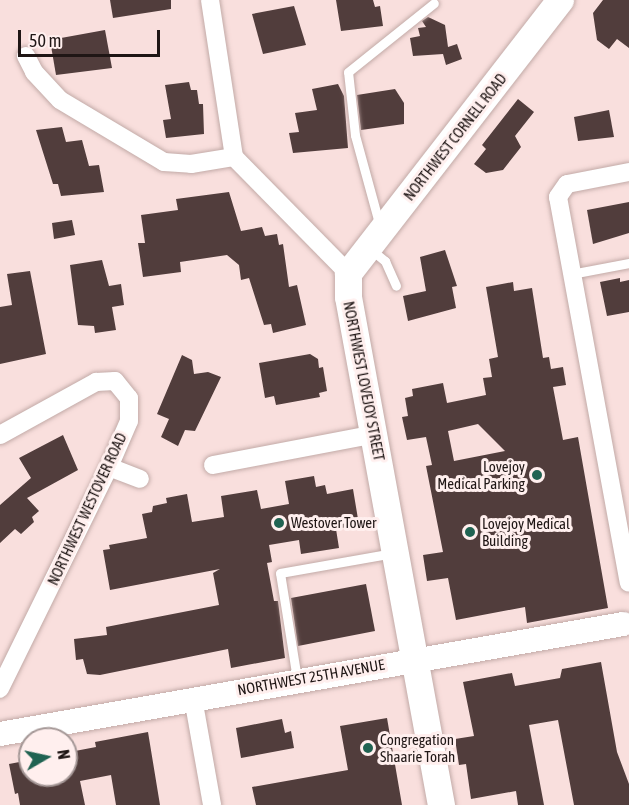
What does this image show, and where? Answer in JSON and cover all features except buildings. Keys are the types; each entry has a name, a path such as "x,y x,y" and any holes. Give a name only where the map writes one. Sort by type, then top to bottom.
{"main road":[{"name":"NORTHWEST CORNELL ROAD","path":"348,273 560,0"},
{"name":"NORTHWEST LOVEJOY STREET","path":"348,273 348,297 375,434 441,805"}],"street":[{"path":"210,0 234,157 348,273"},
{"path":"26,56 39,79 60,100 164,162 191,164 234,157"},
{"path":"629,172 567,184 560,189 558,207 629,583"},
{"name":"NORTHWEST WESTOVER ROAD","path":"0,435 88,385 114,381 126,392 131,410 108,467 0,689"},
{"path":"213,465 375,434"},
{"path":"108,467 140,479"},
{"name":"NORTHWEST 25TH AVENUE","path":"0,734 297,679 627,622"},
{"path":"193,698 212,805"}],"lane":[{"path":"396,286 375,240 355,135 348,72 434,3"},
{"path":"571,274 629,263"},
{"path":"297,679 280,573 396,553"}],"place":[{"name":"Lovejoy Medical Parking","path":"537,475"},
{"name":"Westover Tower","path":"279,523"},
{"name":"Lovejoy Medical Building","path":"470,532"},
{"name":"Congregation Shaarie Torah","path":"368,748"}]}
